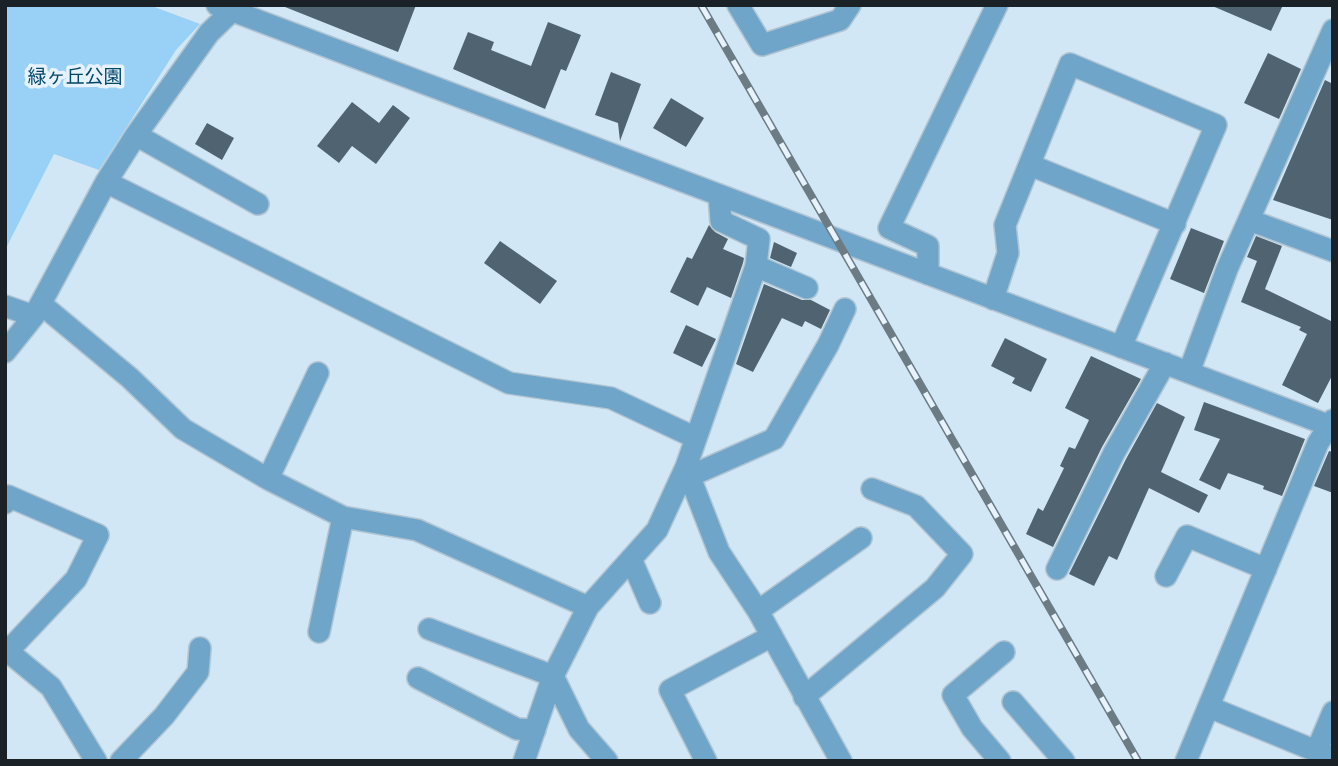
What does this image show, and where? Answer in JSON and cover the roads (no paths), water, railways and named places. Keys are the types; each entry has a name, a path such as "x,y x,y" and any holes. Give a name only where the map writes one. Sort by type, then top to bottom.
{"street":[{"path":"738,5 762,45 840,20 850,5"},
{"path":"928,274 928,246 889,228 997,5"},
{"path":"5,352 38,310 106,182 136,135 229,7 993,299 1332,424 1318,443 1186,761"},
{"path":"1189,372 1227,269 1333,30"},
{"path":"993,299 1008,253 1005,225 1070,64 1216,125 1121,347"},
{"path":"136,135 258,204"},
{"path":"1030,165 1175,225"},
{"path":"106,182 509,383 611,398 696,438"},
{"path":"524,761 553,676 587,607 657,530 688,471 696,438 756,266 759,239 721,221 719,195"},
{"path":"1250,220 1333,251"},
{"path":"756,266 807,288"},
{"path":"5,306 38,310 130,378 183,429 268,479 343,517 417,530 587,607"},
{"path":"688,471 774,439 828,345 845,309"},
{"path":"1057,569 1114,453 1165,363"},
{"path":"268,479 318,373"},
{"path":"688,471 719,552 758,611 841,761"},
{"path":"804,697 935,588 962,554 916,506 872,489"},
{"path":"5,503 8,496 98,535 76,579 7,650 51,687 96,761"},
{"path":"319,632 343,517"},
{"path":"1166,576 1187,536 1266,569"},
{"path":"758,611 862,538"},
{"path":"631,559 650,603"},
{"path":"429,628 553,676 579,729 607,761"},
{"path":"706,761 670,690 772,636"},
{"path":"121,761 164,716 198,672 200,648"},
{"path":"1000,761 972,728 953,695 1004,652"},
{"path":"418,678 516,729 535,730"},
{"path":"1013,702 1064,761"},
{"path":"1209,707 1325,755 1333,712"}],"railway":[{"path":"701,5 1138,761"}],"park label":[{"name":"緑ヶ丘公園","path":"75,77"}]}
